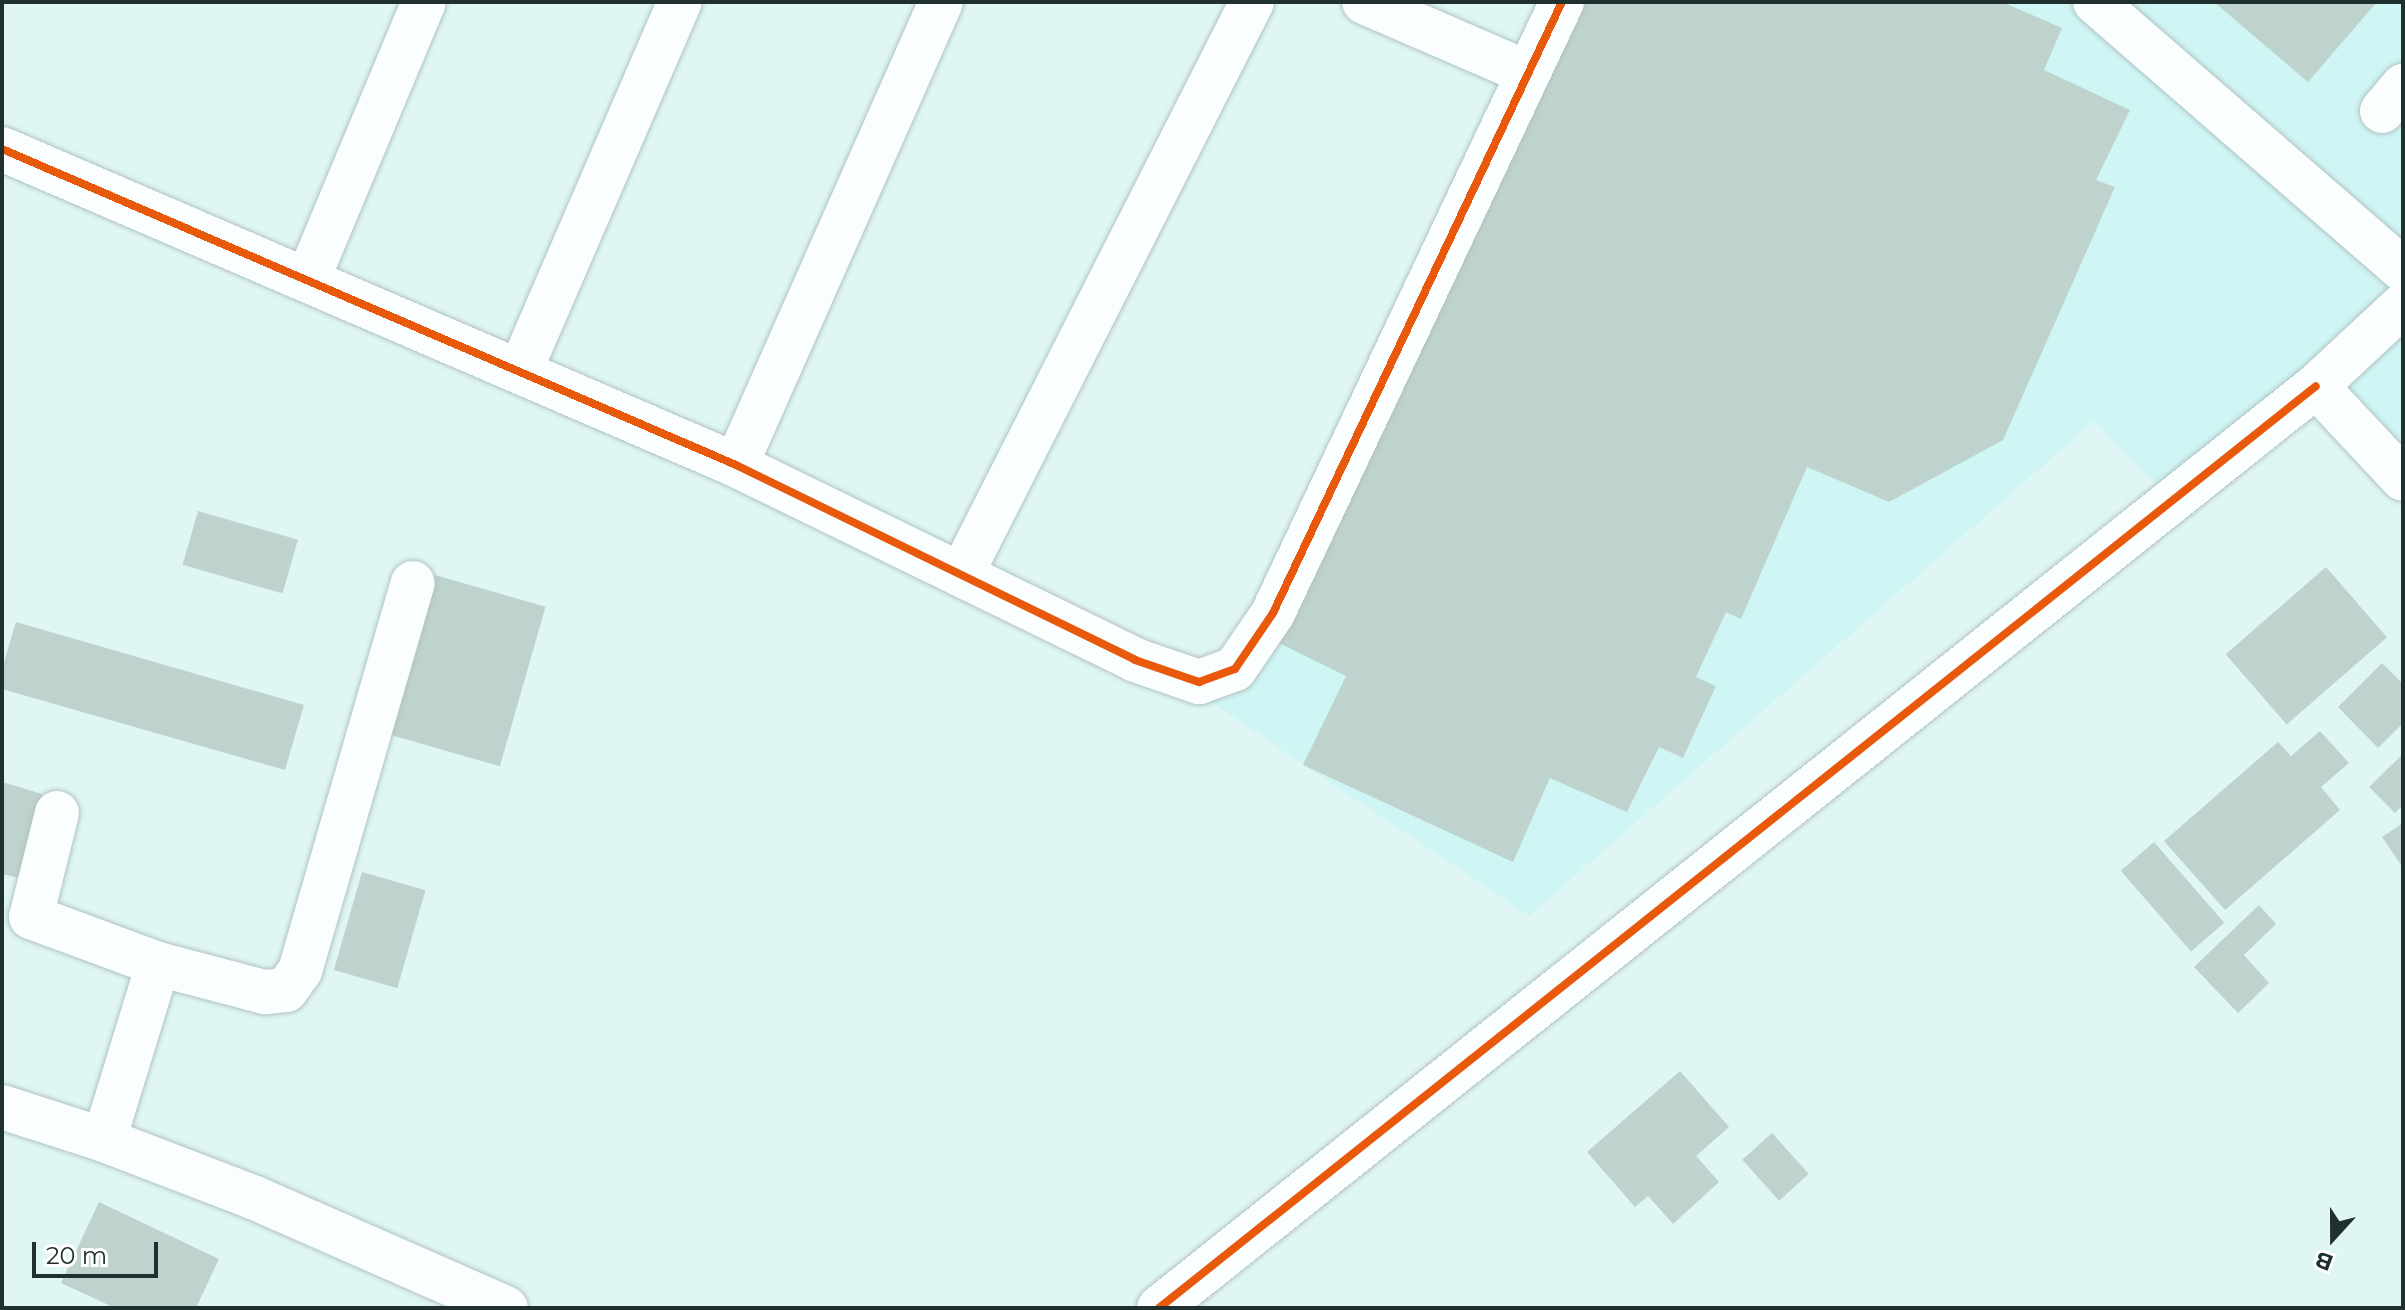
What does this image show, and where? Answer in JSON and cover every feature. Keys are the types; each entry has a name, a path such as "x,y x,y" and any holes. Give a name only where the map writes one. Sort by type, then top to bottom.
{"street":[{"path":"308,279 424,2"},
{"path":"520,371 680,2"},
{"path":"736,465 941,2"},
{"path":"961,575 1252,2"},
{"path":"1364,2 1528,73"},
{"path":"2,149 736,465 1135,660 1199,682 1235,669 1273,613 1562,2"},
{"path":"2095,2 2403,270"},
{"path":"1159,1308 2316,386 2403,305"},
{"path":"2316,386 2403,479"},
{"path":"57,813 31,917 158,964 265,992 286,990 300,971 413,583"},
{"path":"104,1140 158,964"},
{"path":"2,1107 104,1140 255,1198 506,1308"}],"shaded area":[{"path":"1578,2 2079,2 2403,283 2162,491 2094,421 1529,916 1202,696 1247,680"},
{"path":"2109,2 2403,2 2403,258"},
{"path":"2403,325 2403,457 2338,388"}],"building":[{"path":"1578,2 2002,2 2062,28 2044,70 2130,110 2096,180 2115,187 2003,440 1889,502 1807,467 1741,619 1726,612 1696,677 1716,686 1683,758 1659,747 1627,812 1550,778 1513,862 1303,765 1346,676 1273,640"},
{"path":"2214,2 2377,2 2308,82"},
{"path":"198,511 298,540 283,593 183,565"},
{"path":"2326,567 2387,637 2287,724 2226,654"},
{"path":"435,575 546,607 500,766 389,735"},
{"path":"16,622 304,705 285,770 2,689 2,669"},
{"path":"2382,663 2403,684 2403,723 2378,748 2338,707"},
{"path":"2320,731 2349,763 2321,787 2340,810 2225,910 2164,841 2278,742 2291,756"},
{"path":"2403,754 2403,805 2395,813 2369,787"},
{"path":"2,782 42,794 19,878 2,874"},
{"path":"2403,823 2403,868 2382,837"},
{"path":"2154,842 2224,923 2191,952 2121,871"},
{"path":"362,872 425,890 397,988 334,970"},
{"path":"2259,905 2276,924 2244,955 2269,983 2238,1013 2194,967"},
{"path":"1680,1071 1729,1127 1696,1156 1719,1182 1673,1224 1648,1196 1635,1207 1587,1152"},
{"path":"1772,1133 1809,1174 1779,1201 1742,1160"},
{"path":"99,1202 219,1259 196,1308 115,1308 61,1283"}],"cycle path":[{"path":"2,149 736,465 1135,660 1199,682 1235,669 1273,613 1562,2"},
{"path":"1159,1308 2316,386"}]}
